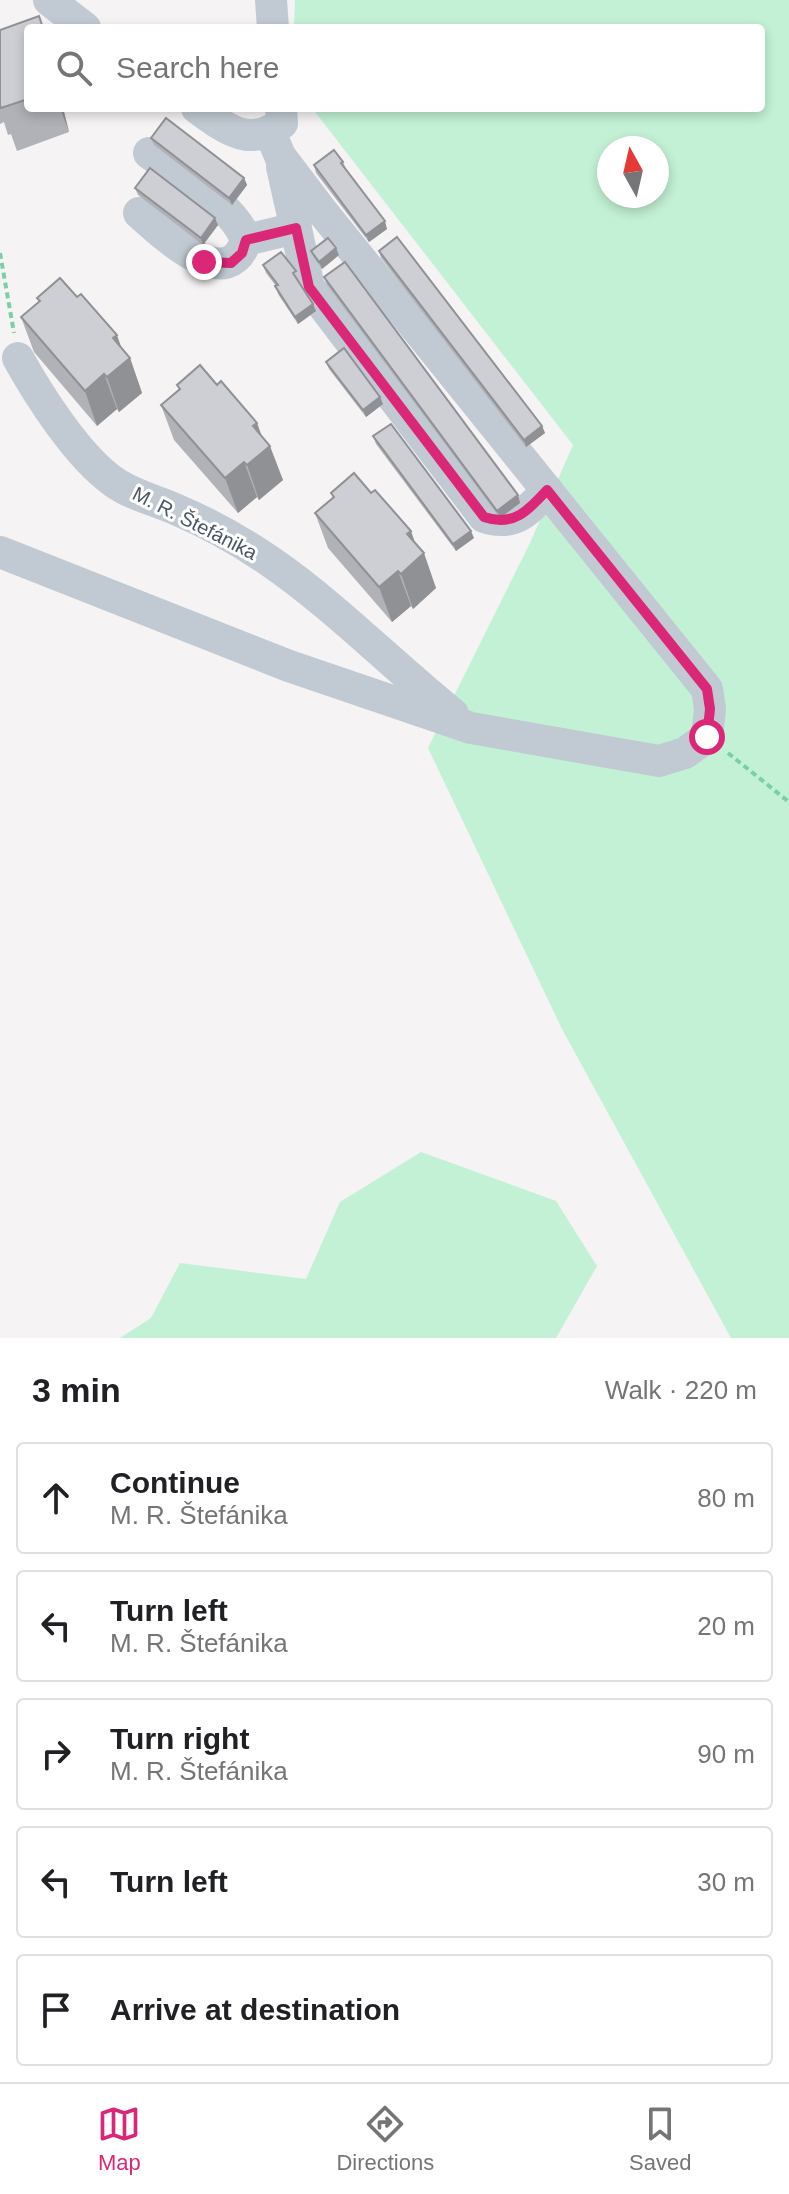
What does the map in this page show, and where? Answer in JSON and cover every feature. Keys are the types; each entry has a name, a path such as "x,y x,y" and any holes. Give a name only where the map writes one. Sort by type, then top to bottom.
{"street":[{"path":"49,0 80,24"},
{"path":"81,0 95,24"},
{"path":"271,0 273,24"},
{"path":"203,112 245,136 277,132"},
{"path":"277,132 309,287 484,517 508,522 530,509 547,490"},
{"path":"0,552 289,666 471,728 659,761 685,753 707,737 710,709 707,689 547,490 277,132"},
{"path":"139,213 204,262 231,263 242,253 246,240 243,229 230,213 149,153"},
{"path":"246,240 296,228"},
{"name":"M. R. Štefánika","path":"18,358 43,400 80,448 115,483 176,509 268,560 329,606 471,728"}],"path":[{"path":"0,253 18,358"},
{"path":"707,737 789,802"}],"green space":[{"path":"295,0 789,0 789,1338 731,1338 562,1029 428,748 530,543 573,445 315,112 765,112 765,24 294,24"},
{"path":"421,1152 556,1201 597,1266 556,1338 120,1338 151,1318 180,1263 306,1279 340,1202"}],"building":[{"path":"39,16 42,24 24,24 24,100 1,108 0,105 0,30"},
{"path":"166,118 244,178 229,198 151,138"},
{"path":"334,150 385,221 366,235 314,165"},
{"path":"150,168 215,218 201,238 135,188"},
{"path":"397,237 542,426 524,440 379,251"},
{"path":"328,238 336,248 319,262 311,251"},
{"path":"281,252 296,271 293,273 313,304 295,317 263,265"},
{"path":"345,262 518,495 497,511 324,277"},
{"path":"60,278 77,297 81,294 117,335 113,338 130,358 107,377 104,374 85,391 21,317"},
{"path":"344,348 380,397 363,410 326,362"},
{"path":"200,365 217,385 221,381 257,423 253,426 270,446 225,478 161,405 180,389 177,385"},
{"path":"391,424 471,531 453,544 373,436"},
{"path":"354,473 371,493 375,490 411,531 407,534 424,553 401,574 398,571 379,587 315,513 334,497 331,493"}],"route":[{"path":"204,262 231,263 242,253 246,240 296,228 309,287 484,517 508,522 530,509 547,490 707,689 710,709 707,737"}]}
